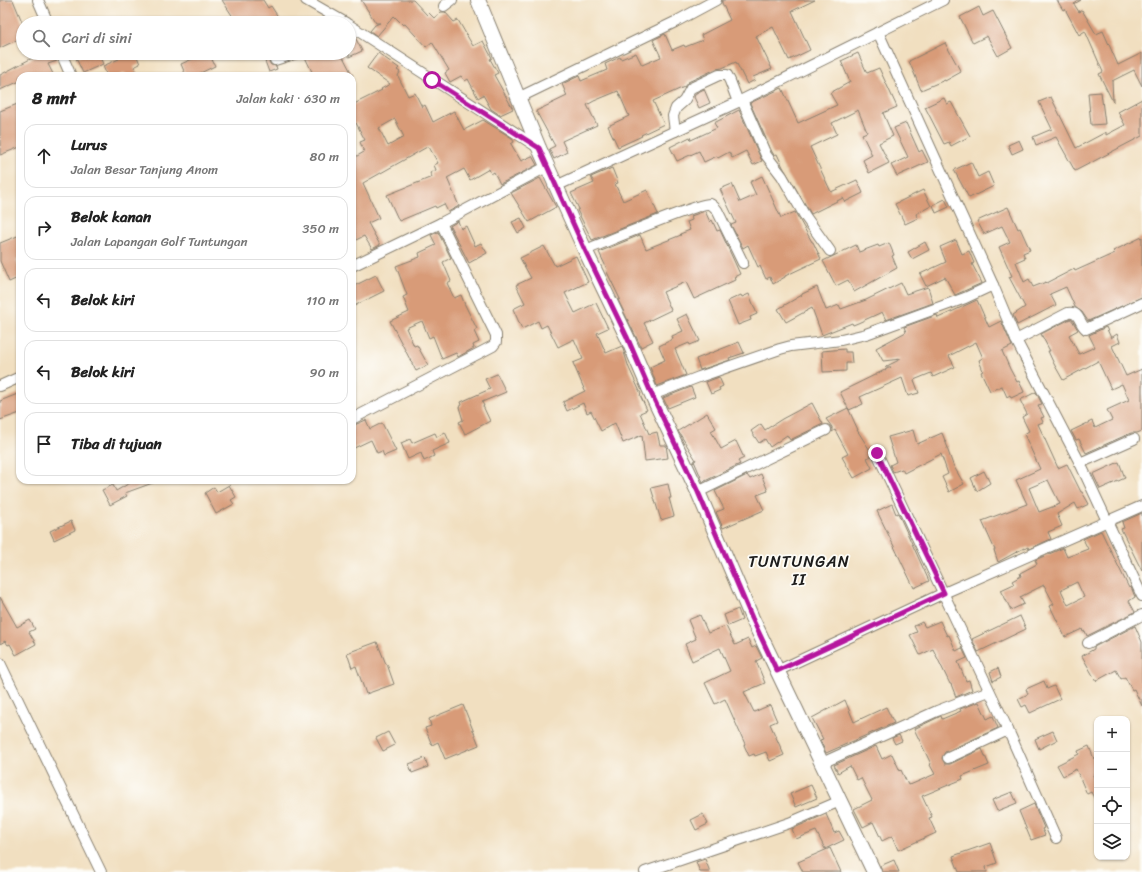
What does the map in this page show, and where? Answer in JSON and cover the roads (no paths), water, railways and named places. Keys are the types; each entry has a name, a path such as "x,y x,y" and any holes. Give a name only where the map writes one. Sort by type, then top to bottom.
{"street":[{"path":"38,0 45,16"},
{"path":"306,0 334,16"},
{"path":"478,0 539,148 698,492 752,618 874,872"},
{"path":"518,98 716,0"},
{"path":"556,186 740,101 943,0"},
{"path":"356,30 539,148"},
{"path":"878,32 993,285 1016,340 1080,463 1142,596"},
{"path":"64,60 69,72"},
{"path":"675,131 672,116 676,108 684,101 688,91 691,88 719,75 727,75 766,155 782,176 805,216 830,251"},
{"path":"356,264 441,222 548,166"},
{"path":"585,250 689,209 708,204 712,205 717,210 743,263"},
{"path":"356,416 493,346 496,342 496,335 441,222"},
{"path":"652,395 780,349 841,340 866,334 965,298 993,285"},
{"path":"1016,340 1068,313 1073,312 1076,314 1086,329 1142,303"},
{"path":"0,386 16,379"},
{"path":"698,492 826,430"},
{"path":"1080,463 1134,439"},
{"path":"877,453 1008,730 1056,838"},
{"path":"777,671 944,593 1142,506"},
{"path":"1088,643 1142,615"},
{"path":"0,663 101,872"},
{"path":"822,763 937,711 989,691"},
{"path":"948,758 1008,730"},
{"path":"645,872 789,823 840,801"}],"district":[{"name":"TUNTUNGAN II","path":"799,570"}]}
